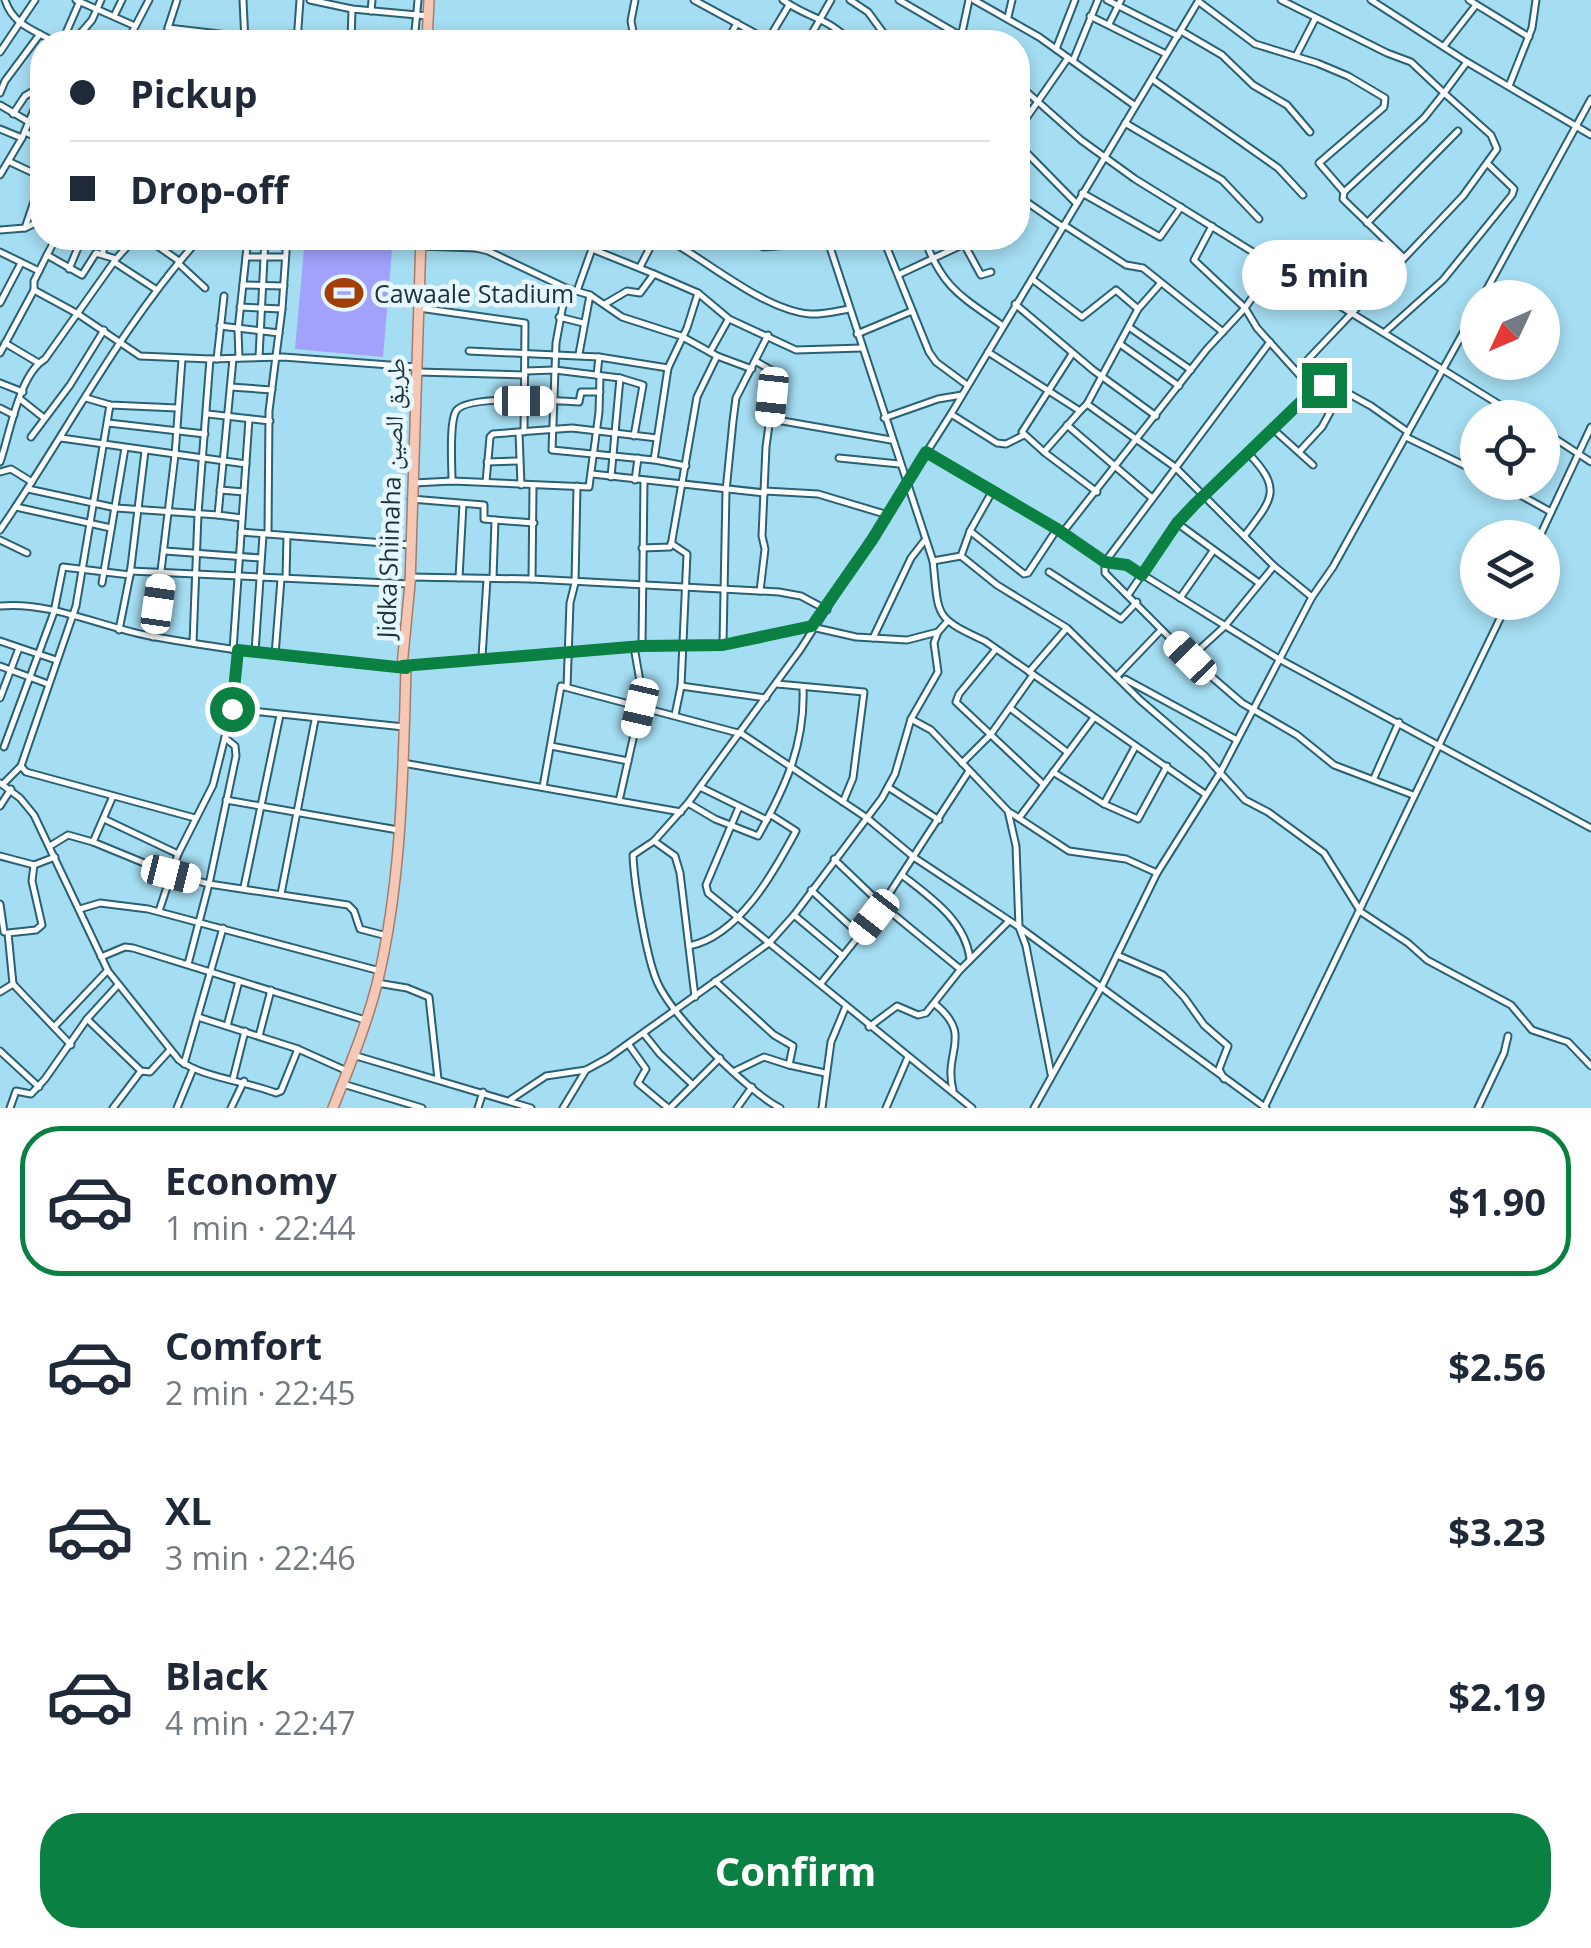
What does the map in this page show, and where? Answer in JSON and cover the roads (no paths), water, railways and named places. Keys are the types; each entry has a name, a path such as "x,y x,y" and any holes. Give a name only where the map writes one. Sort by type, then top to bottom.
{"main road":[{"path":"425,30 422,15 429,0"},
{"name":"Jidka Shiinaha طريق الصين","path":"333,1108 380,971 398,830 420,250"}],"street":[{"path":"5,0 20,24 32,30"},
{"path":"0,52 35,0"},
{"path":"65,30 79,0 135,26"},
{"path":"84,30 101,0"},
{"path":"114,16 122,0"},
{"path":"133,30 149,0"},
{"path":"177,0 168,28 181,30"},
{"path":"243,0 244,30"},
{"path":"297,30 300,0"},
{"path":"310,0 352,9 422,15"},
{"path":"371,10 372,0"},
{"path":"418,0 422,15 418,30"},
{"path":"632,30 634,0"},
{"path":"694,0 749,30"},
{"path":"814,30 831,0"},
{"path":"850,0 882,30"},
{"path":"899,0 947,30"},
{"path":"963,30 971,0 1028,30"},
{"path":"1008,17 1012,0"},
{"path":"1056,49 1075,0"},
{"path":"1030,113 1070,59 1098,0"},
{"path":"1107,0 1222,55 1254,84 1287,104 1310,132"},
{"path":"775,1107 720,1058 675,1010 655,978 633,862 635,852 654,841 688,803 742,734 812,626 827,610 951,414 1198,0 1255,44 1348,76 1385,98 1387,102 1319,163 1344,192"},
{"path":"1281,0 1387,54 1411,62 1491,135 1498,149 1404,258 1297,370"},
{"path":"1372,0 1591,135"},
{"path":"1469,0 1529,37"},
{"path":"1509,86 1529,37 1536,0"},
{"path":"773,30 786,2 821,18 836,30"},
{"path":"1108,25 1120,3"},
{"path":"1444,46 1476,4"},
{"path":"351,30 352,9"},
{"path":"1090,16 1166,54"},
{"path":"1296,56 1316,18"},
{"path":"734,30 738,23"},
{"path":"1030,32 1135,105"},
{"path":"0,92 30,47"},
{"path":"1404,258 1343,199 1344,192 1424,118 1467,62"},
{"path":"1151,78 1278,168 1304,195"},
{"path":"12,114 30,94"},
{"path":"1030,95 1104,158 1493,400"},
{"path":"1492,280 1591,99"},
{"path":"0,105 28,122"},
{"path":"0,175 30,118"},
{"path":"1125,122 1222,180 1259,219"},
{"path":"0,129 30,137"},
{"path":"1368,223 1458,131"},
{"path":"1030,156 1076,203"},
{"path":"10,162 30,171"},
{"path":"1385,332 1443,280 1512,195 1514,189 1510,184 1488,165"},
{"path":"1082,193 1160,237 1181,207"},
{"path":"1030,204 1126,265 1138,265 1223,332"},
{"path":"25,228 30,213"},
{"path":"0,230 30,226"},
{"path":"1212,226 1194,260 1245,308 1313,390"},
{"path":"0,353 34,290 38,271 50,250"},
{"path":"69,268 77,250"},
{"path":"0,462 14,415 38,363 46,359 125,250"},
{"path":"162,250 206,288"},
{"path":"0,530 122,342 189,250"},
{"path":"218,516 247,250"},
{"path":"258,357 265,250"},
{"path":"255,652 266,534 272,390 286,250"},
{"path":"480,250 590,295 635,322 680,336 752,369"},
{"path":"577,291 592,250"},
{"path":"595,250 698,293 729,319 800,351 862,348"},
{"path":"640,267 648,250"},
{"path":"684,250 748,290 795,310 809,314 849,310"},
{"path":"831,250 933,561 938,607 946,622 996,649 1205,794"},
{"path":"889,250 921,336 936,362 967,385"},
{"path":"928,250 947,286 1003,326"},
{"path":"900,274 948,250"},
{"path":"968,250 981,275 991,272"},
{"path":"0,252 38,271"},
{"path":"47,255 82,276 96,253 103,253 158,290"},
{"path":"246,256 286,257"},
{"path":"0,303 21,263"},
{"path":"970,531 1025,575 1060,530 1098,492 1191,370 1245,308 1276,263"},
{"path":"604,305 626,291 640,294 654,274"},
{"path":"1031,278 1084,318 1116,290 1138,309"},
{"path":"1044,452 1087,404 1138,309 1160,284"},
{"path":"242,285 284,286"},
{"path":"566,288 559,318 553,451 686,466"},
{"path":"34,290 104,330 135,354 182,359 278,357 416,370 555,370 620,378 644,385 634,436"},
{"path":"654,460 668,368 698,293"},
{"path":"579,354 590,295"},
{"path":"193,642 205,434 224,296"},
{"path":"1015,304 1072,354 1156,416"},
{"path":"240,308 282,309"},
{"path":"420,308 522,320 525,324 521,485"},
{"path":"857,334 912,311"},
{"path":"559,318 583,323"},
{"path":"710,352 729,319"},
{"path":"220,326 279,333"},
{"path":"1129,327 1191,370"},
{"path":"31,437 104,330"},
{"path":"723,645 726,491 736,398 768,336"},
{"path":"1034,1108 1102,988 1157,873 1220,773 1312,597 1333,567 1460,337"},
{"path":"1270,342 1105,562 1105,573 1190,658 1252,709 1297,735 1334,765 1413,795"},
{"path":"5,343 38,363"},
{"path":"1120,344 1179,386"},
{"path":"469,351 579,354 668,368"},
{"path":"987,352 1080,411"},
{"path":"1072,354 1024,429 1024,435 1098,492"},
{"path":"642,548 670,547 697,398 717,356"},
{"path":"411,484 452,481 590,487 600,392 599,357"},
{"path":"153,637 182,359"},
{"path":"756,361 776,373 760,591"},
{"path":"610,477 620,378"},
{"path":"0,382 22,395 44,418"},
{"path":"1128,596 1177,523 1313,390 1324,385 1342,390 1407,435 1460,463"},
{"path":"231,387 272,390"},
{"path":"1299,452 1322,427 1342,390"},
{"path":"452,481 456,411 470,402 579,402 581,392 600,392"},
{"path":"884,418 962,395"},
{"path":"86,398 110,405 176,408"},
{"path":"1087,404 1175,468 1274,566 1312,597"},
{"path":"110,405 73,616 20,766 1,784 28,806 108,971 184,1064 279,1092 298,1049"},
{"path":"0,408 14,415"},
{"path":"207,414 270,420"},
{"path":"951,414 997,443 1006,444 1024,435"},
{"path":"159,911 178,854 213,785 232,709 249,419"},
{"path":"770,419 891,440"},
{"path":"108,423 205,434"},
{"path":"1067,425 1152,498"},
{"path":"1547,520 1591,427"},
{"path":"486,482 491,435 553,429 656,438"},
{"path":"1273,429 1313,465"},
{"path":"0,434 8,438"},
{"path":"61,438 246,464"},
{"path":"1560,442 1591,462"},
{"path":"102,583 126,448"},
{"path":"119,630 145,451"},
{"path":"926,452 1060,530 1105,562 1127,565 1279,659 1591,828"},
{"path":"1245,535 1264,508 1271,488 1269,477 1249,454"},
{"path":"635,480 638,458"},
{"path":"838,458 899,464"},
{"path":"487,462 519,461"},
{"path":"0,472 11,470 32,482"},
{"path":"592,474 726,491 818,494 888,516"},
{"path":"619,801 640,681 644,481"},
{"path":"567,688 570,603 576,583 577,486"},
{"path":"532,487 532,579"},
{"path":"28,489 116,508 242,518"},
{"path":"220,490 244,492"},
{"path":"960,556 992,491"},
{"path":"410,498 484,505 484,520 534,523"},
{"path":"1529,500 1551,512"},
{"path":"460,578 463,504"},
{"path":"16,507 112,528"},
{"path":"482,657 495,520"},
{"path":"1177,523 1260,584"},
{"path":"241,532 411,545"},
{"path":"275,655 287,535"},
{"path":"0,540 28,552"},
{"path":"672,540 687,554 681,686 675,715"},
{"path":"873,638 911,558 926,540"},
{"path":"164,551 261,558"},
{"path":"1180,598 1213,551"},
{"path":"933,561 960,556 997,585 1067,628 1205,756 1246,800 1324,853 1360,912 1427,960 1511,1005 1532,1030 1568,1042 1591,1066"},
{"path":"1190,658 1225,626 1274,566"},
{"path":"4,747 54,612 63,568 238,578 532,579 760,591 801,596 827,610"},
{"path":"1049,572 1121,620 1137,602"},
{"path":"0,606 19,605 119,630 235,650 404,667 638,646 723,645 812,626 873,638 910,640 938,632"},
{"path":"543,786 561,686 742,734 867,818 915,858 1009,921 1265,1108 1499,620"},
{"path":"510,1100 546,1076 586,1070 629,1045 769,943 888,787 901,761 911,719 939,670 934,649 938,632 946,622"},
{"path":"962,764 991,734 1031,673 1067,628"},
{"path":"1118,676 1162,629"},
{"path":"0,642 56,660"},
{"path":"0,698 19,648"},
{"path":"996,649 956,699 1043,784"},
{"path":"0,666 48,684"},
{"path":"1118,676 1238,740"},
{"path":"777,684 865,693 853,778 843,802"},
{"path":"681,686 724,689 766,698"},
{"path":"688,803 758,836 794,766 802,732 803,689"},
{"path":"1010,708 1067,752"},
{"path":"232,709 404,728"},
{"path":"244,887 280,715"},
{"path":"280,894 315,719"},
{"path":"911,719 931,730 1008,811 1070,851 1126,859 1157,873"},
{"path":"1018,818 1094,719"},
{"path":"1374,778 1400,722"},
{"path":"188,964 210,884 236,749 225,738"},
{"path":"551,746 628,761"},
{"path":"1104,804 1136,746"},
{"path":"402,762 680,812"},
{"path":"20,766 26,772 196,818"},
{"path":"1053,772 1104,804 1138,819 1167,766"},
{"path":"822,982 915,858 969,771"},
{"path":"689,946 704,942 764,889 796,832 700,787"},
{"path":"888,787 940,820"},
{"path":"0,806 11,790"},
{"path":"92,842 113,796"},
{"path":"226,800 398,830"},
{"path":"739,806 705,888 972,1108"},
{"path":"1008,811 1016,846 1018,928 1026,946 1051,1076"},
{"path":"103,819 178,854"},
{"path":"50,846 68,835 171,874 210,884 348,905 362,931 387,936"},
{"path":"654,841 674,856 695,997"},
{"path":"0,856 34,865 55,857"},
{"path":"834,860 960,970"},
{"path":"4,932 41,928 32,881 34,865"},
{"path":"902,875 956,922 970,959"},
{"path":"812,890 860,936"},
{"path":"80,909 100,903 159,911 380,971"},
{"path":"0,904 13,984 71,1045"},
{"path":"794,915 843,956"},
{"path":"869,1027 897,1006 922,1016 970,959 1009,921"},
{"path":"184,1064 223,928"},
{"path":"101,957 129,947 366,1021"},
{"path":"1116,954 1170,981 1204,1025 1226,1043 1228,1052 1220,1069 1226,1082"},
{"path":"54,1028 108,971"},
{"path":"227,1026 239,980"},
{"path":"715,981 774,1035 791,1043 788,1065"},
{"path":"377,983 429,997 438,1079"},
{"path":"0,992 13,984"},
{"path":"10,1108 16,1090 31,1094 39,1086 88,1019 118,986"},
{"path":"260,1036 271,990"},
{"path":"935,1004 948,1014 958,1032 950,1072 954,1093"},
{"path":"822,1108 835,1026 846,1006"},
{"path":"198,1017 298,1049 347,1071"},
{"path":"88,1019 141,1071 150,1072 170,1050"},
{"path":"232,1079 245,1032"},
{"path":"644,1034 693,1085"},
{"path":"1478,1108 1508,1036"},
{"path":"629,1045 646,1069 638,1083 669,1108 720,1058"},
{"path":"0,1050 39,1086"},
{"path":"354,1055 531,1108"},
{"path":"735,1071 764,1058 825,1072"},
{"path":"886,1108 908,1058"},
{"path":"177,1108 193,1068"},
{"path":"563,1108 586,1070"},
{"path":"113,1108 141,1071"},
{"path":"231,1108 244,1081"},
{"path":"342,1084 422,1108"},
{"path":"737,1108 752,1087"},
{"path":"478,1108 483,1092"}],"place":[{"name":"Cawaale Stadium","path":"344,293"}]}
